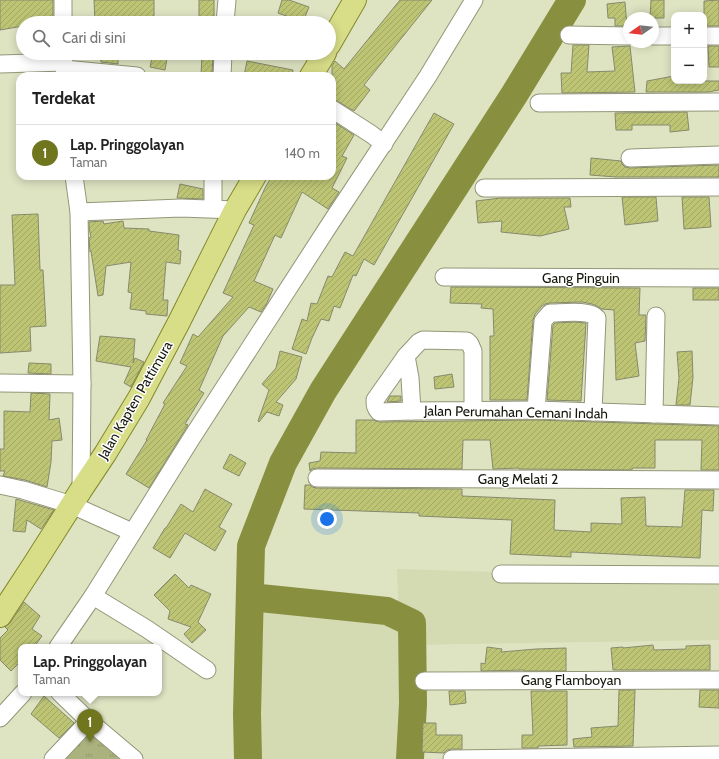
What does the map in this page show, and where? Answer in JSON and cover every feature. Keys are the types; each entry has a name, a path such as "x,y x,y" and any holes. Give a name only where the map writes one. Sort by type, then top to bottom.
{"main road":[{"path":"336,34 355,0"},
{"path":"313,72 321,60"},
{"name":"Jalan Kapten Pattimura","path":"0,616 105,454 139,398 252,180"}],"street":[{"path":"63,0 63,16"},
{"path":"226,16 227,0"},
{"path":"60,644 93,596 191,439 330,224 428,76 474,0"},
{"path":"569,35 623,36"},
{"path":"659,36 671,36"},
{"path":"707,36 719,36"},
{"path":"222,72 223,60"},
{"path":"0,64 64,65 111,72"},
{"path":"539,103 719,102"},
{"path":"336,112 384,144"},
{"path":"630,158 719,155"},
{"path":"75,180 79,212 82,384 76,497"},
{"path":"213,208 214,180"},
{"path":"484,188 719,187"},
{"path":"79,212 181,208 235,210"},
{"name":"Gang Pinguin","path":"444,277 719,278"},
{"path":"536,410 543,321 550,313 583,313 592,314 597,318 593,412"},
{"path":"654,414 656,316"},
{"path":"412,411 379,412 376,410 375,400 406,356 419,342 423,340 467,341 470,344 473,373 473,411"},
{"name":"Jalan Perumahan Cemani Indah","path":"406,356 410,378 412,411 536,410 719,416"},
{"path":"0,383 82,384"},
{"name":"Gang Melati 2","path":"318,478 719,480"},
{"path":"0,485 23,490 76,497 132,532"},
{"path":"501,574 719,575"},
{"path":"93,596 147,629 207,670"},
{"name":"Gang Flamboyan","path":"424,681 719,680"},
{"path":"0,718 20,696"},
{"path":"63,696 89,721 134,759"},
{"path":"54,759 89,721"},
{"path":"452,759 719,755"}],"shaded area":[{"path":"397,569 719,579 719,640 404,645 399,749 400,759 259,759 255,596 399,622"}],"green space":[{"path":"89,725 122,759 58,759"}],"building":[{"path":"0,0 53,0 53,16 16,16 16,27 0,30"},
{"path":"94,0 154,0 154,16 95,16"},
{"path":"199,0 214,0 214,16 199,16"},
{"path":"282,0 289,0 309,7 305,16 286,16 278,13"},
{"path":"400,0 432,0 364,85 370,90 354,111 336,101 336,72 332,72 332,66 335,61 344,69"},
{"path":"651,0 664,0 664,18 659,18 659,12 650,12"},
{"path":"719,0 719,26 707,26 707,12 704,12 704,1"},
{"path":"625,2 626,12 623,12 623,26 615,26 615,18 608,18 607,4"},
{"path":"573,45 589,45 587,72 615,71 612,47 623,46 623,48 630,48 635,92 562,93 561,73 571,73"},
{"path":"708,46 719,46 719,67 709,67"},
{"path":"101,60 118,60 118,64 101,62"},
{"path":"152,60 167,60 165,70 150,67"},
{"path":"202,60 213,60 212,72 201,72"},
{"path":"247,61 293,70 293,72 245,72"},
{"path":"671,77 671,84 707,84 707,81 719,81 719,90 708,92 646,92 647,81"},
{"path":"687,112 689,130 670,132 670,125 632,125 632,130 616,130 615,113"},
{"path":"434,113 454,124 374,265 364,259 356,276 353,275 340,308 334,306 329,321 321,319 306,354 292,349 302,319 307,321 311,303 317,304 328,276 332,277 345,252 353,256"},
{"path":"336,124 354,135 342,156 347,158 336,180"},
{"path":"591,158 621,161 625,167 630,168 719,165 719,177 616,177 590,175"},
{"path":"270,180 336,180 332,188 339,192 328,209 302,192 281,238 275,235 254,281 273,289 266,305 261,312 249,307 223,336 199,390 204,393 185,424 188,425 149,488 126,474 147,440 165,404 163,403 187,366 180,363 193,334 198,337 233,297 223,293 254,225 249,223"},
{"path":"180,184 203,189 203,199 177,198"},
{"path":"622,197 656,197 658,221 625,225"},
{"path":"682,197 709,197 711,227 684,229"},
{"path":"501,198 570,198 571,207 564,207 569,229 540,236 501,232 502,221 478,223 476,201"},
{"path":"38,214 40,270 43,270 46,326 30,327 31,351 0,353 0,285 15,285 12,215"},
{"path":"103,221 104,224 123,221 124,228 149,229 149,231 179,235 178,250 181,251 180,264 166,262 163,300 168,300 167,316 146,314 146,311 130,309 132,293 128,292 131,262 106,266 103,295 98,296 91,251 90,252 89,238 91,237 89,222"},
{"path":"451,287 640,288 639,315 646,315 645,341 635,343 639,376 616,380 614,310 602,309 592,304 582,302 550,303 542,306 535,314 533,320 527,400 490,400 490,336 494,336 493,309 481,308 482,304 450,303"},
{"path":"693,288 719,288 719,300 693,300"},
{"path":"555,323 586,323 581,401 547,400 553,325"},
{"path":"100,336 135,339 133,363 135,358 144,362 131,387 124,383 131,367 96,361"},
{"path":"280,351 302,357 296,379 276,402 283,405 279,416 267,412 259,422 258,421 269,390 262,384 276,368"},
{"path":"692,351 693,377 690,405 676,405 679,378 677,352"},
{"path":"29,363 51,364 51,374 28,373"},
{"path":"452,374 454,387 435,389 434,377"},
{"path":"31,393 50,394 49,420 59,418 62,440 52,441 51,462 47,487 25,480 3,476 5,471 0,471 0,449 4,449 4,411 30,412"},
{"path":"390,396 401,396 401,401 387,402"},
{"path":"356,420 373,420 379,422 536,420 719,426 719,470 701,470 702,440 655,440 655,468 632,468 632,470 493,469 490,440 463,440 462,469 317,468 310,471 309,463 320,461 321,452 356,453"},
{"path":"230,454 246,463 239,476 223,468"},
{"path":"305,485 310,485 317,488 462,489 462,496 555,500 554,530 591,532 591,523 622,524 621,498 645,497 646,526 682,527 685,490 714,490 713,511 702,510 700,558 571,552 571,557 510,554 512,520 419,516 419,513 304,509"},
{"path":"205,489 232,504 219,527 226,531 215,551 185,533 170,558 153,548 181,504 193,512"},
{"path":"16,499 54,510 41,529 27,520 25,532 13,531"},
{"path":"175,574 189,588 191,585 211,594 198,622 206,630 192,643 184,634 191,627 168,619 170,611 154,595"},
{"path":"24,602 40,616 32,629 42,636 36,644 18,644 18,664 11,671 0,660 0,638 8,630 5,627 10,623"},
{"path":"653,645 654,650 686,649 686,646 710,645 710,670 613,670 611,648"},
{"path":"487,647 502,649 501,652 566,648 566,671 481,671 481,663 485,664"},
{"path":"619,690 635,690 633,746 574,747 573,739 592,737 591,728 618,726"},
{"path":"700,690 719,690 719,708 699,707"},
{"path":"449,691 465,691 466,703 450,705"},
{"path":"531,691 567,691 567,745 522,748 522,735 533,735"},
{"path":"44,696 74,723 59,738 31,714"},
{"path":"423,723 436,723 436,735 462,735 462,749 451,749 444,753 422,752"}],"waterway":[{"path":"248,759 247,714 251,546 283,463 323,391 514,95 572,0"},
{"path":"250,597 387,611 412,623 413,704 410,759"}],"place":[{"name":"Lap. Pringgolayan","path":"90,742"}]}
